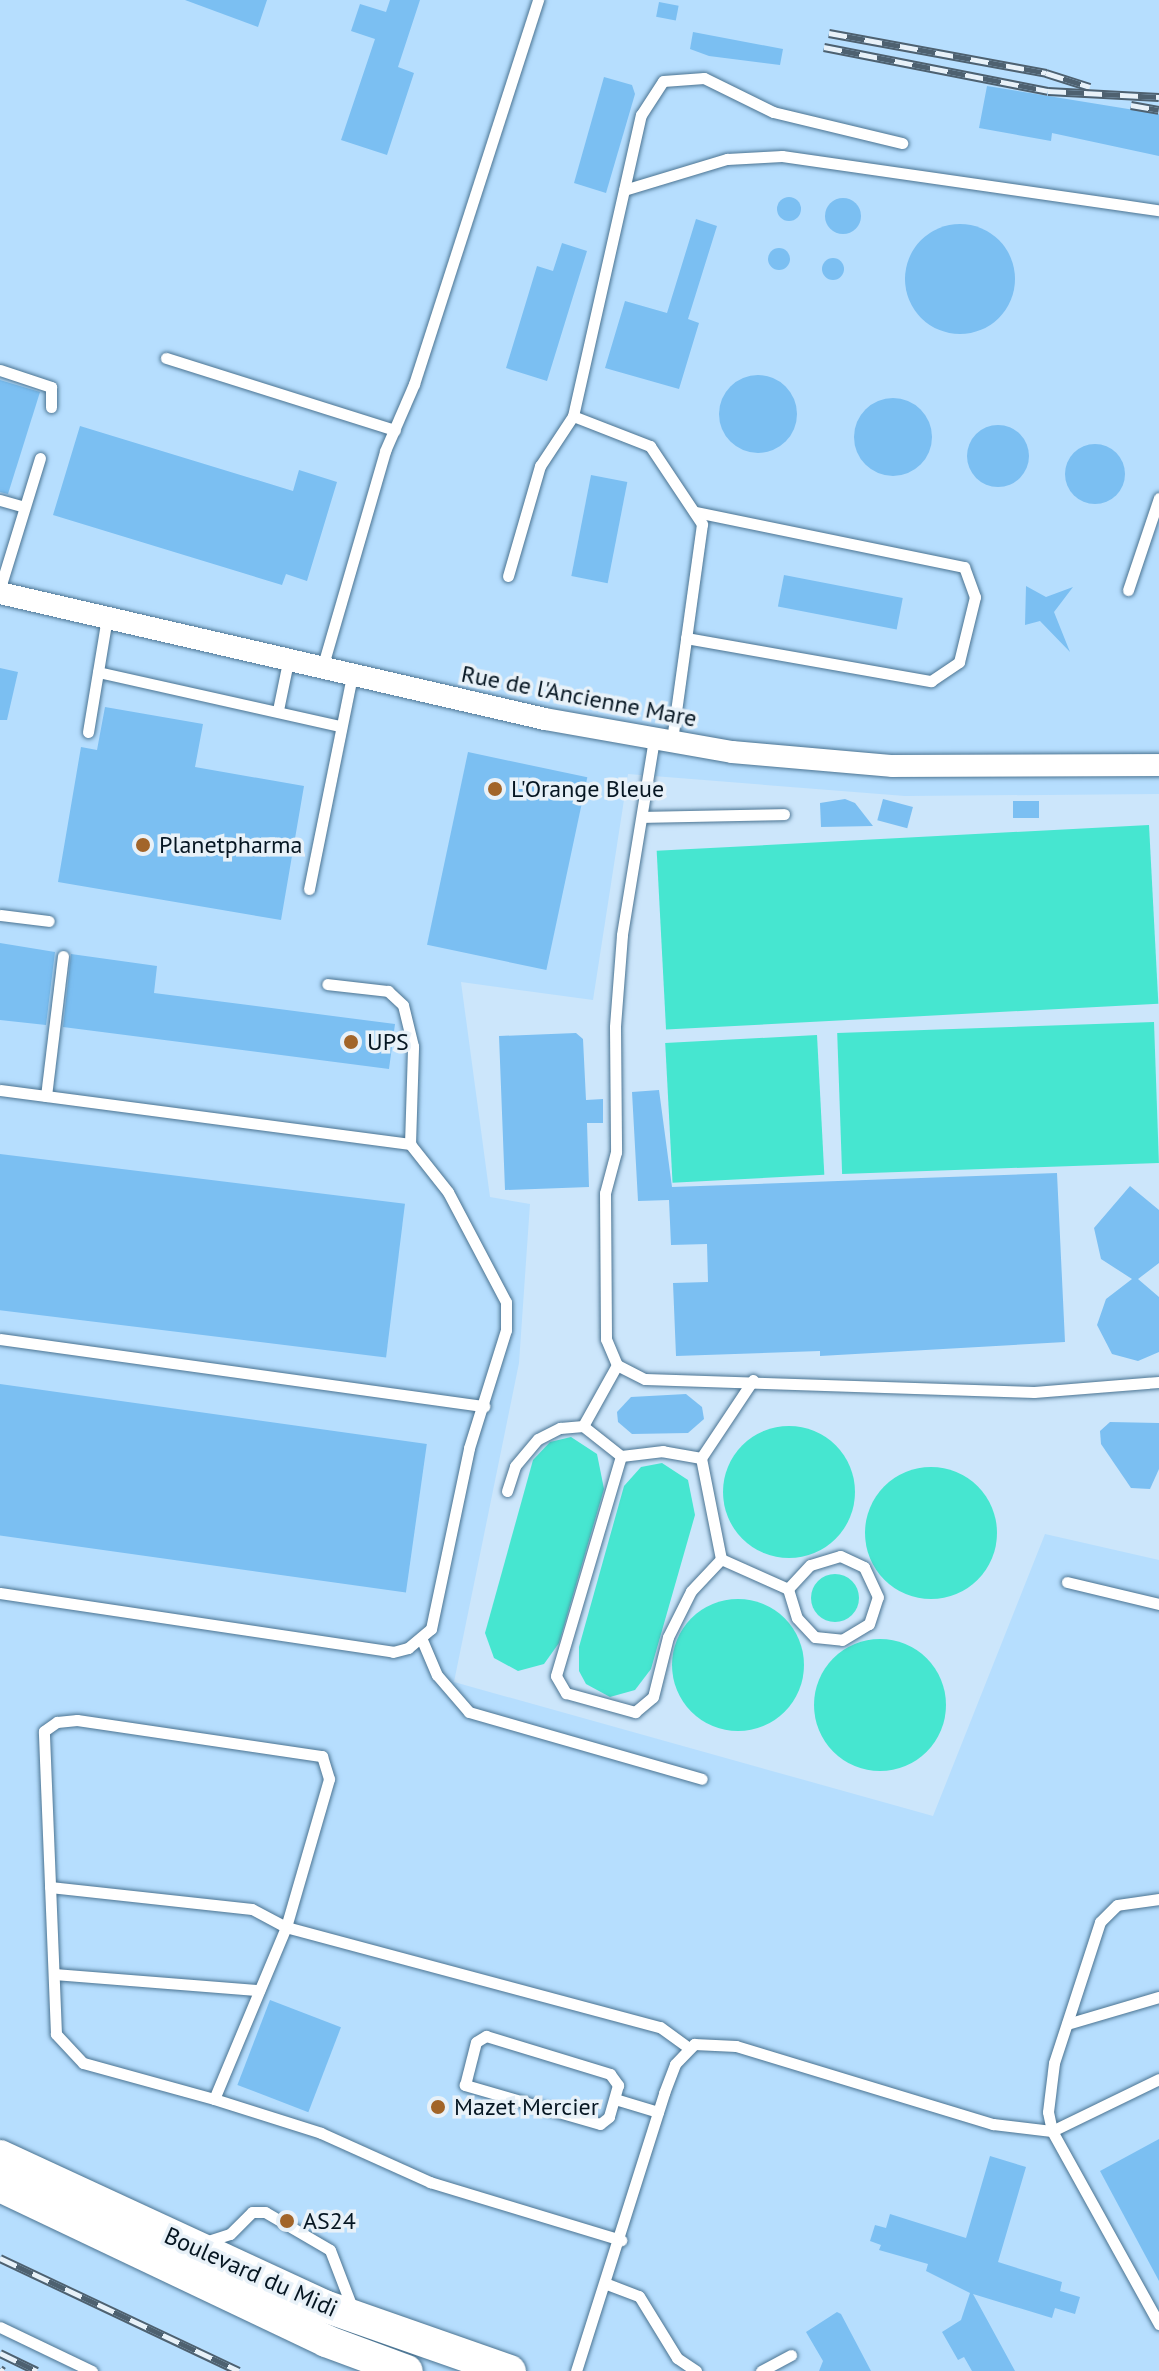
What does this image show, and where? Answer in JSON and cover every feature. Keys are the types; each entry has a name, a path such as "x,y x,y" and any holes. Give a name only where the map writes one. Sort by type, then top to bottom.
{"main road":[{"name":"Boulevard du Midi","path":"0,2156 187,2244 355,2318 510,2371"},
{"name":"Boulevard du Midi","path":"0,2186 348,2349 407,2371"},
{"name":"Boulevard du Midi","path":"348,2349 404,2356 452,2371"}],"street":[{"name":"Rue de l'Ancienne Mare","path":"0,590 323,665 352,676 663,740 893,766 1159,765"}],"lane":[{"path":"323,665 395,430 538,0"},
{"path":"508,576 540,466 573,416 641,115 663,81 704,78 773,112 902,143"},
{"path":"624,190 727,159 782,156 1159,210"},
{"path":"166,358 395,430"},
{"path":"0,370 51,387 51,407"},
{"path":"573,416 650,446 702,524 686,638 644,817 622,935 615,1027 616,1152 605,1193 606,1339 617,1365 645,1379 753,1380 1034,1392 1159,1382"},
{"path":"0,590 6,538 40,458"},
{"path":"1128,590 1159,498"},
{"path":"0,500 21,506"},
{"path":"686,638 931,681 959,662 975,597 964,567 695,512"},
{"path":"88,732 107,617"},
{"path":"278,710 290,657"},
{"path":"98,672 339,726"},
{"path":"309,889 339,726 352,676"},
{"path":"644,817 784,814"},
{"path":"0,915 49,921"},
{"path":"46,1096 63,956"},
{"path":"0,1593 393,1652 422,1640 439,1609 469,1448 506,1330 506,1302 448,1192 410,1144 413,1046 403,1005 388,991 327,984"},
{"path":"0,1090 410,1144"},
{"path":"0,1339 484,1406"},
{"path":"507,1491 515,1466 538,1439 583,1426 617,1365"},
{"path":"721,1559 701,1458 753,1380"},
{"path":"583,1426 621,1456 663,1451 701,1458"},
{"path":"621,1456 556,1676 566,1693 635,1712 653,1697 668,1637 691,1591 721,1559"},
{"path":"721,1559 788,1589 797,1618 815,1637 842,1640 869,1624 878,1597 864,1567 840,1556 810,1565 788,1589"},
{"path":"1067,1582 1159,1604"},
{"path":"422,1640 437,1675 469,1712 702,1779"},
{"path":"214,2099 286,1927 329,1779 322,1756 77,1720 57,1722 44,1731 56,2034 83,2063 214,2099 321,2133 430,2182 621,2240"},
{"path":"50,1887 252,1909 286,1927 660,2027 689,2048"},
{"path":"1159,1899 1133,1898 1106,1914 1067,2024 1049,2091 1052,2131 1159,2324"},
{"path":"54,1974 259,1990"},
{"path":"1067,2024 1159,1997"},
{"path":"486,2036 610,2074 618,2085 615,2099 600,2124 462,2080 476,2042 486,2036"},
{"path":"576,2371 621,2240 658,2112 675,2064 689,2048 703,2041 736,2046 993,2124 1052,2131 1159,2079"},
{"path":"615,2099 658,2112"},
{"path":"187,2244 222,2238 252,2212 265,2212 330,2250 355,2318"},
{"path":"607,2284 639,2296 677,2358 696,2371"},
{"path":"0,2327 92,2371"},
{"path":"761,2371 791,2355"}],"shaded area":[{"path":"0,0 1159,0 1159,794 905,796 628,774 593,1000 461,982 490,1197 530,1204 519,1363 454,1682 933,1816 1045,1534 1159,1560 1159,2371 0,2371"},
{"path":"1149,825 1158,1004 666,1030 657,851"},
{"path":"1154,1022 1159,1163 842,1174 837,1033"},
{"path":"817,1035 824,1175 673,1183 665,1043"},
{"path":"789,1426 814,1431 836,1445 850,1467 855,1492 850,1517 836,1539 814,1553 789,1558 764,1553 742,1539 728,1517 723,1492 728,1467 742,1445 764,1431"},
{"path":"571,1437 597,1454 604,1489 559,1643 544,1664 518,1671 494,1658 485,1633 533,1460 550,1442"},
{"path":"662,1463 688,1480 695,1515 651,1669 635,1690 610,1697 586,1684 579,1671 579,1647 624,1486 641,1467"},
{"path":"931,1467 956,1472 978,1486 992,1508 997,1533 992,1558 978,1580 956,1594 931,1599 906,1594 884,1580 870,1558 865,1533 870,1508 884,1486 906,1472"},
{"path":"835,1574 852,1581 859,1598 852,1615 835,1622 818,1615 811,1598 818,1581"},
{"path":"738,1599 763,1604 785,1618 799,1640 804,1665 799,1690 785,1712 763,1726 738,1731 713,1726 691,1712 677,1690 672,1665 677,1640 691,1618 713,1604"},
{"path":"880,1639 905,1644 927,1658 941,1680 946,1705 941,1730 927,1752 905,1766 880,1771 855,1766 833,1752 819,1730 814,1705 819,1680 833,1658 855,1644"}],"building":[{"path":"185,0 267,0 258,27"},
{"path":"390,0 420,0 398,67 414,73 387,155 341,140 375,39 351,31 360,4 386,12"},
{"path":"659,2 679,6 676,21 656,17"},
{"path":"693,32 783,49 780,65 709,56 690,49"},
{"path":"604,77 632,85 635,94 606,193 574,183"},
{"path":"987,86 1159,114 1159,156 1052,133 1051,141 979,128"},
{"path":"789,197 797,201 801,209 797,217 789,221 781,217 777,209 781,201"},
{"path":"843,198 856,203 861,216 856,229 843,234 830,229 825,216 830,203"},
{"path":"696,219 717,226 688,319 699,323 679,389 605,368 625,301 667,313"},
{"path":"960,224 981,229 999,240 1010,258 1015,279 1010,300 999,318 981,329 960,334 939,329 921,318 910,300 905,279 910,258 921,240 939,229"},
{"path":"562,243 587,251 547,381 506,368 537,266 553,271"},
{"path":"779,248 787,251 790,259 787,267 779,270 771,267 768,259 771,251"},
{"path":"833,258 841,261 844,269 841,277 833,280 825,277 822,269 825,261"},
{"path":"750,375 766,375 780,381 791,392 797,414 791,436 780,447 766,453 750,453 736,447 725,436 719,422 719,406 725,392 736,381"},
{"path":"0,380 40,392 8,494 0,492"},
{"path":"893,398 908,401 925,415 932,437 929,452 915,469 893,476 878,473 861,459 854,437 857,422 871,405"},
{"path":"998,425 1020,434 1029,456 1020,478 998,487 976,478 967,456 976,434"},
{"path":"80,426 293,491 299,470 337,482 307,581 286,574 282,585 53,515"},
{"path":"1095,444 1107,446 1116,453 1123,462 1123,486 1116,495 1107,502 1095,504 1083,502 1074,495 1067,486 1065,474 1067,462 1074,453 1083,446"},
{"path":"591,475 627,482 608,583 571,576"},
{"path":"784,575 903,598 897,629 778,606"},
{"path":"1026,586 1046,597 1073,587 1054,612 1070,652 1040,621 1025,625"},
{"path":"0,668 18,672 7,720 0,720"},
{"path":"105,707 203,724 195,767 304,786 281,920 58,882 81,747 97,750"},
{"path":"468,752 587,777 546,970 427,945"},
{"path":"845,799 855,803 873,826 821,827 820,803"},
{"path":"883,799 913,807 907,828 877,820"},
{"path":"1013,801 1039,801 1039,818 1013,818"},
{"path":"0,943 55,952 46,1025 0,1020"},
{"path":"71,954 157,966 154,993 395,1024 389,1069 63,1027"},
{"path":"576,1033 583,1039 586,1100 603,1099 603,1123 587,1123 589,1187 505,1190 499,1036"},
{"path":"659,1090 672,1187 1057,1173 1065,1342 820,1356 820,1351 676,1356 673,1283 708,1282 707,1244 671,1245 669,1200 638,1201 632,1092"},
{"path":"0,1154 405,1204 386,1358 0,1310"},
{"path":"1130,1186 1159,1210 1159,1263 1138,1279 1159,1297 1159,1352 1138,1361 1112,1354 1097,1325 1106,1299 1132,1279 1101,1259 1094,1228"},
{"path":"0,1384 427,1444 406,1593 0,1535"},
{"path":"686,1394 702,1407 704,1419 688,1433 632,1434 618,1422 617,1412 631,1397"},
{"path":"1110,1422 1159,1423 1159,1469 1150,1489 1131,1488 1101,1444 1100,1431"},
{"path":"270,2000 341,2027 308,2112 237,2085"},
{"path":"1159,2139 1159,2281 1100,2171"},
{"path":"990,2156 1026,2167 998,2262 1062,2282 1060,2291 1080,2297 1075,2314 1055,2308 1052,2318 973,2294 1015,2371 972,2371 964,2357 958,2360 942,2332 961,2320 970,2293 926,2271 928,2264 879,2250 881,2245 870,2241 875,2225 886,2228 890,2214 966,2238"},
{"path":"837,2312 841,2314 871,2371 819,2371 823,2361 806,2332"}],"railway":[{"path":"829,33 1046,73 1090,87"},
{"path":"824,47 1048,91 1159,97"},
{"path":"1131,105 1159,110"},
{"path":"0,2258 239,2371"},
{"path":"0,2353 37,2371"}],"place":[{"name":"L'Orange Bleue","path":"495,789"},
{"name":"Planetpharma","path":"143,845"},
{"name":"UPS","path":"351,1042"},
{"name":"Mazet Mercier","path":"438,2107"},
{"name":"AS24","path":"287,2221"}]}
